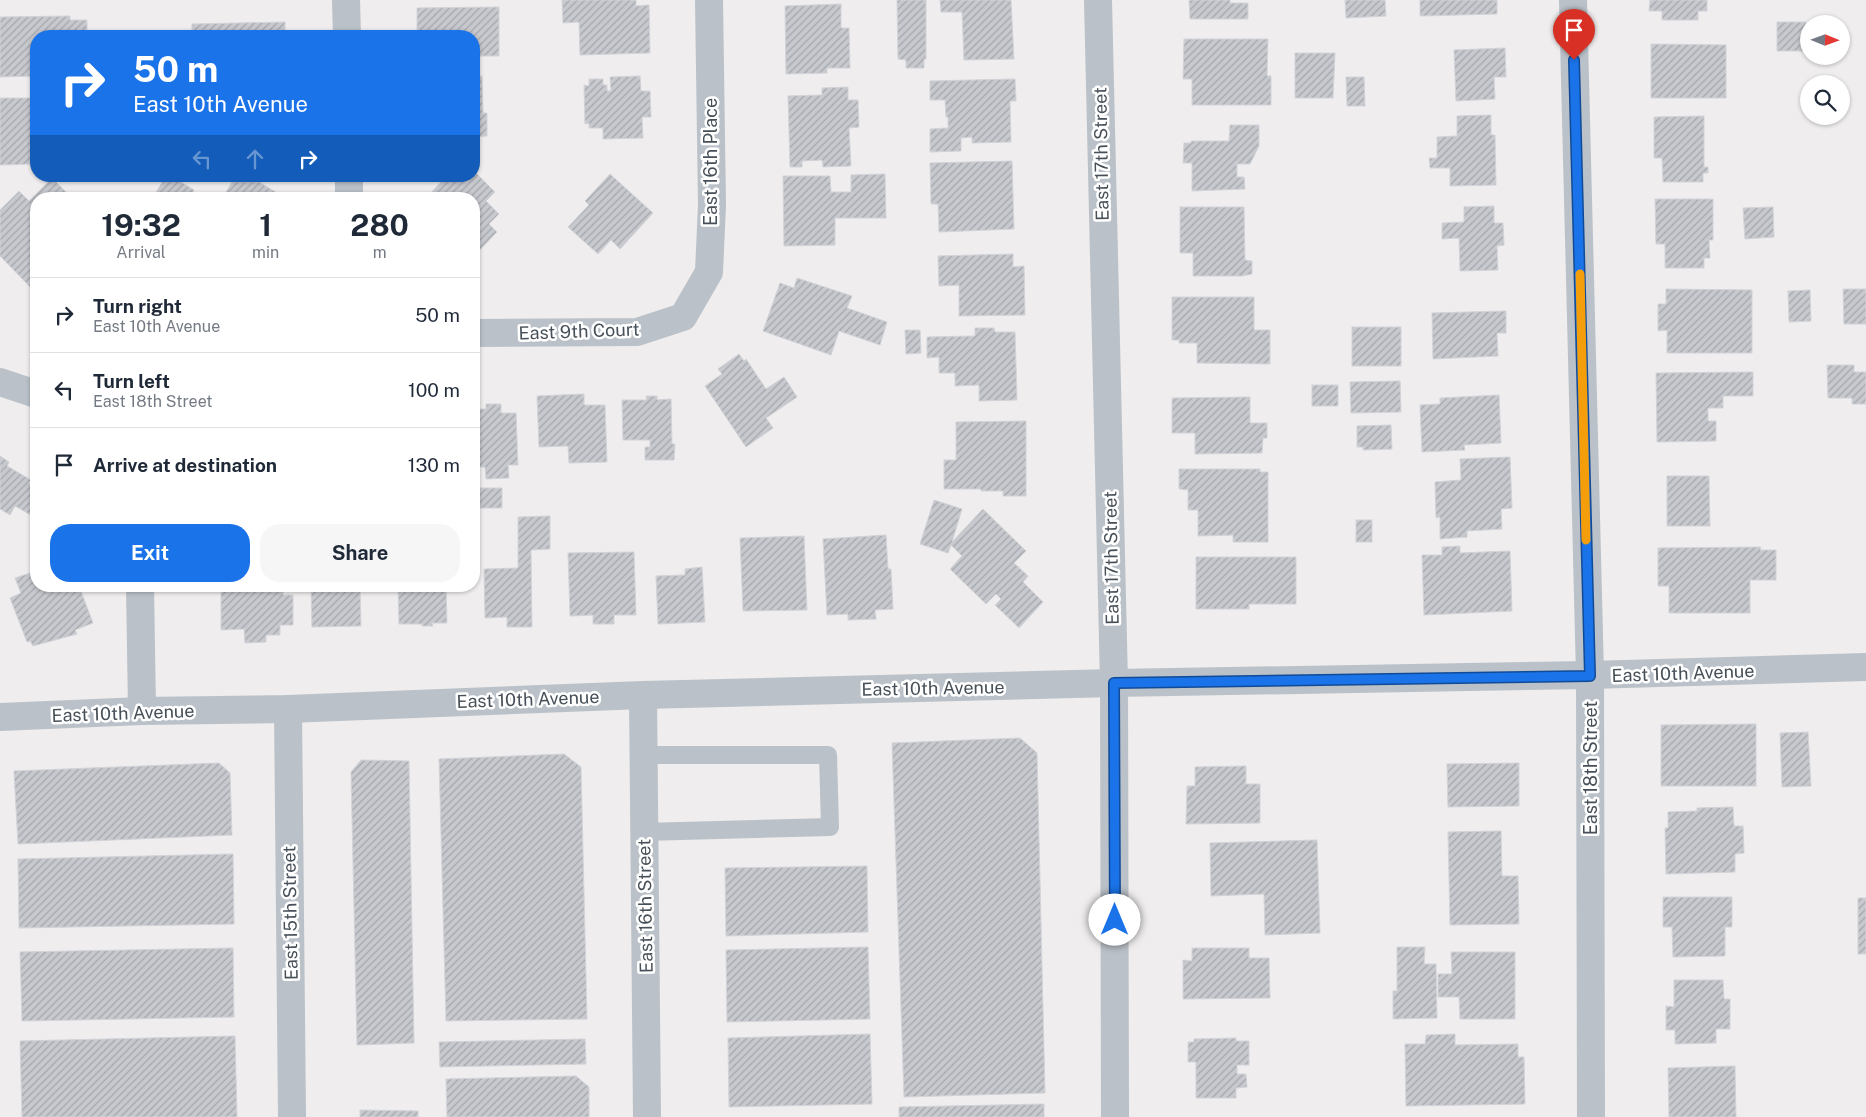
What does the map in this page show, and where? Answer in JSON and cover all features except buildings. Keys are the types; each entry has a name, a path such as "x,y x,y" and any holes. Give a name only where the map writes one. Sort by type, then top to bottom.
{"street":[{"path":"346,0 346,30"},
{"name":"East 16th Place","path":"683,317 709,272 712,205 709,0"},
{"name":"East 17th Street","path":"1098,0 1114,683 1115,1117"},
{"name":"East 18th Street","path":"1573,0 1590,676 1591,1117"},
{"name":"East 9th Court","path":"480,333 637,332 683,317"},
{"path":"0,382 30,392"},
{"path":"140,592 142,711"},
{"name":"East 10th Avenue","path":"0,716 142,711 288,709 643,695 1114,683 1590,676 1866,667"},
{"name":"East 16th Street","path":"643,695 647,1117"},
{"name":"East 15th Street","path":"288,709 292,1117"}],"lane":[{"path":"643,755 828,755 830,827 644,832"}],"slow traffic":[{"path":"1580,274 1586,540"}],"route":[{"path":"1115,920 1114,683 1590,676 1574,60"}]}
